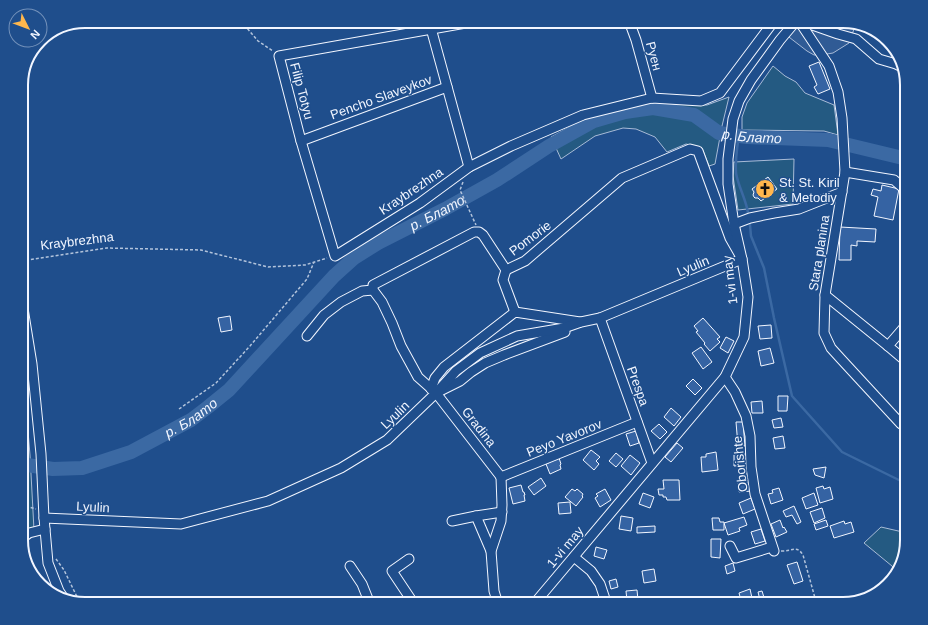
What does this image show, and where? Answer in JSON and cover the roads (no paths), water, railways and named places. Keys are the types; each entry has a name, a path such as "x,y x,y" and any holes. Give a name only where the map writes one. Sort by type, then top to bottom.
{"street":[{"name":"Filip Totyu","path":"335,256 301,141 279,56 416,28"},
{"path":"432,28 469,167"},
{"name":"Руен","path":"632,28 652,98"},
{"name":"Kraybrezhna","path":"335,256 420,203 469,167 511,146 583,115 652,98 702,101 720,92 769,28"},
{"name":"1-vi may","path":"540,597 725,377 744,337 748,297 728,184 728,160 733,119 739,100 751,80 780,40 792,28"},
{"name":"Stara planina","path":"804,28 829,66 838,92 842,118 845,172 825,295 824,333 831,348 900,423"},
{"path":"820,28 856,39 880,59 896,62"},
{"name":"Pencho Slaveykov","path":"301,141 447,87"},
{"name":"Pomorie","path":"372,290 373,285 474,232 480,232 483,235 506,270 525,261 622,178 690,149 698,151 730,238 742,259"},
{"path":"845,172 894,180 900,185"},
{"path":"734,224 750,218 799,209 842,192"},
{"name":"Lyulin","path":"44,512 181,524 268,501 341,468 387,440 433,391 480,353 517,336 564,328 595,319 742,259"},
{"path":"506,270 503,280 515,312"},
{"path":"307,336 324,315 341,302 362,291 372,290 382,302 401,346 418,377 433,391"},
{"path":"825,295 900,356"},
{"path":"433,391 435,378 444,367 515,312 581,322"},
{"path":"433,391 460,381 485,363 581,326 595,319"},
{"name":"Prespa","path":"595,319 637,422 652,464"},
{"path":"888,346 900,332"},
{"path":"28,339 41,454 48,563 59,590"},
{"name":"Oborishte","path":"725,377 735,392 746,416 750,436 751,467 755,494 773,549 736,558 730,546"},
{"name":"Gradina","path":"433,391 501,477"},
{"name":"Peyo Yavorov","path":"501,477 637,422"},
{"path":"491,551 501,521 501,477"},
{"path":"452,521 502,512"},
{"path":"476,516 491,551 494,591 496,597"},
{"path":"28,534 45,529"},
{"path":"574,557 591,571 600,584 604,597"},
{"path":"409,560 392,571 409,597"},
{"path":"350,566 362,584 367,597"}],"waterway":[{"name":"р. Блато","path":"28,465 53,469 82,468 131,452 191,420 229,390 334,276 354,258 378,243 445,209 497,180 549,146 594,121 625,112 653,108 694,115 719,133 747,137 828,140 900,157"},
{"path":"739,135 736,173 748,213"},
{"path":"750,225 751,236 764,268 792,396 842,452 900,481"}],"place":[{"name":"St. St. Kiril & Metodiy","path":"765,189"}]}
